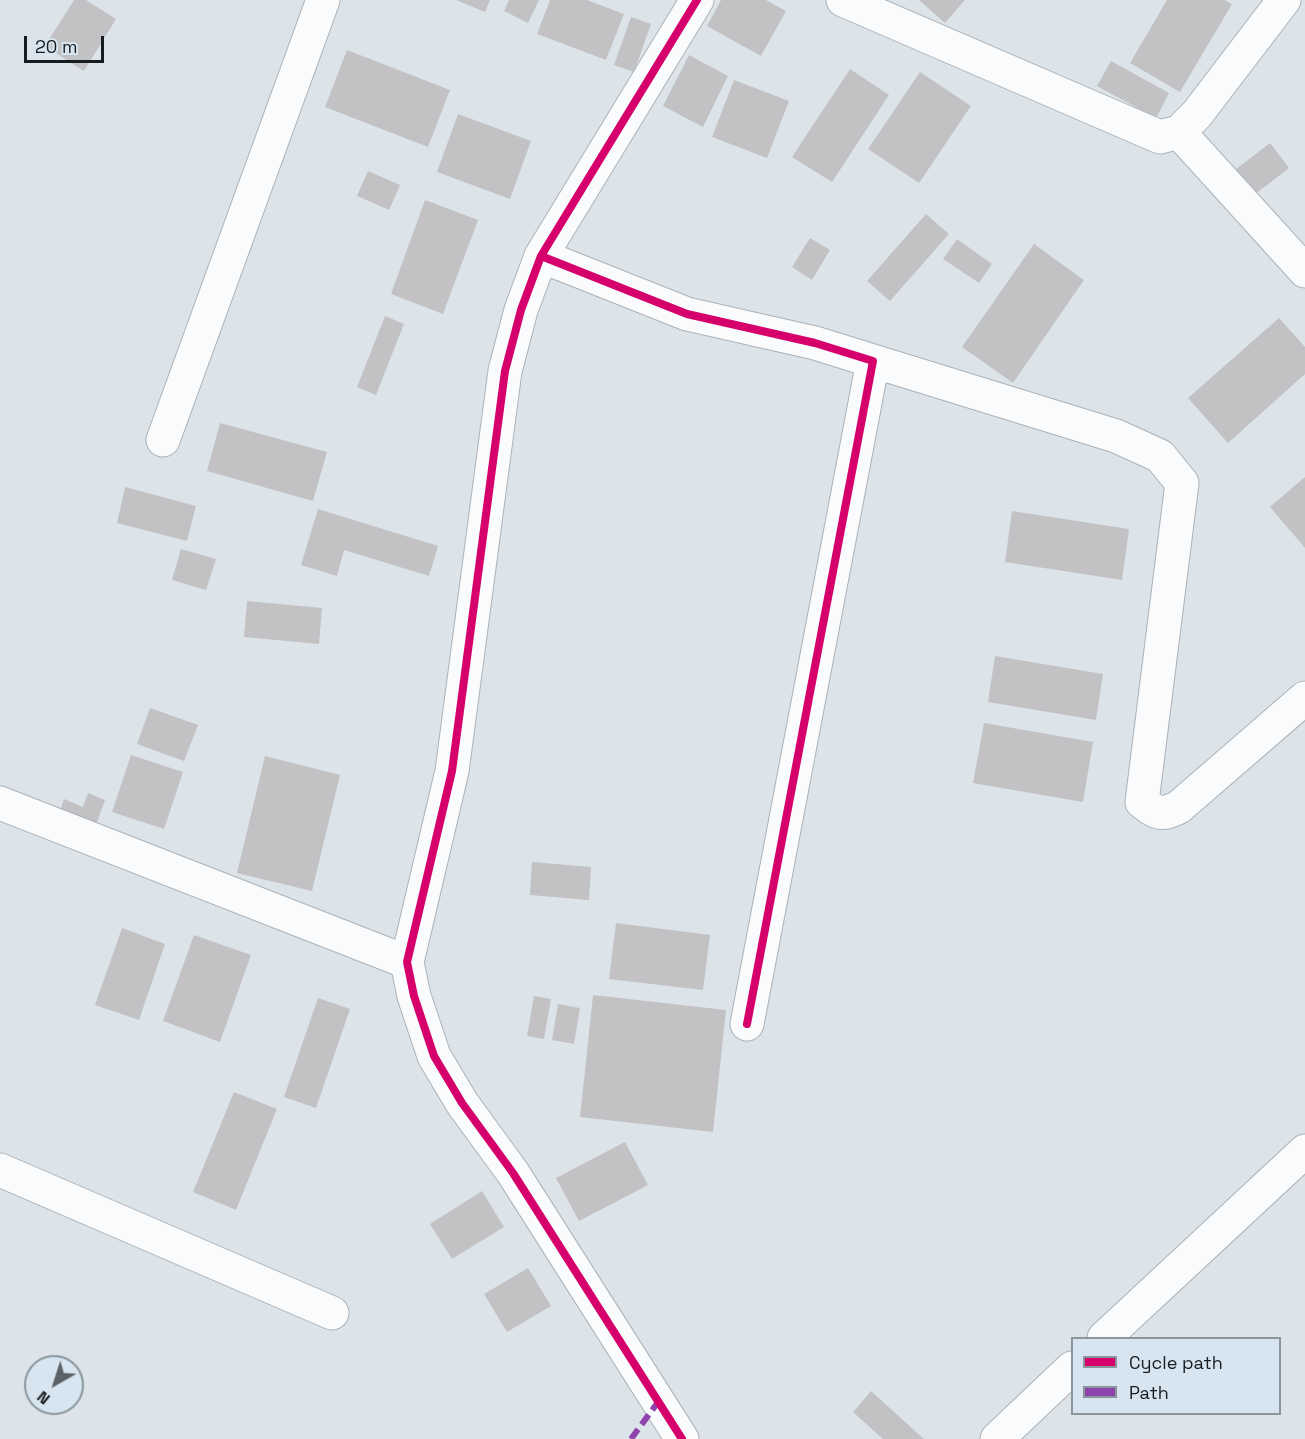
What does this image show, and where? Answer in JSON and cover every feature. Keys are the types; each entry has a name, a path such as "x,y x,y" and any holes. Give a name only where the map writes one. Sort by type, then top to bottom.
{"street":[{"path":"163,440 323,0"},
{"path":"682,1439 513,1173 462,1103 434,1056 414,996 407,962 452,771 505,371 521,310 541,256 697,0"},
{"path":"843,0 1160,137 1179,132 1197,114 1284,0"},
{"path":"1179,132 1305,271"},
{"path":"541,256 687,314 814,343 1116,436 1160,456 1182,483 1142,802 1156,812 1166,813 1179,807 1305,698"},
{"path":"747,1024 873,361"},
{"path":"0,803 407,962"},
{"path":"1105,1337 1305,1151"},
{"path":"0,1170 332,1313"},
{"path":"997,1439 1071,1369"}],"building":[{"path":"74,0 86,0 116,19 84,71 45,46"},
{"path":"456,0 490,0 485,12"},
{"path":"509,0 539,0 528,23 504,11"},
{"path":"550,0 587,0 624,14 606,60 537,34"},
{"path":"721,0 766,0 786,11 761,56 707,26"},
{"path":"919,0 965,0 945,23"},
{"path":"1167,0 1224,0 1232,4 1180,92 1130,63"},
{"path":"631,17 651,24 634,72 614,65"},
{"path":"347,50 450,90 428,147 325,107"},
{"path":"689,55 728,76 703,127 663,106"},
{"path":"1111,61 1169,93 1156,118 1097,86"},
{"path":"850,69 889,95 832,182 792,157"},
{"path":"920,72 971,106 919,183 868,149"},
{"path":"734,80 789,101 767,158 712,137"},
{"path":"458,114 531,141 510,199 437,172"},
{"path":"1270,143 1289,168 1254,195 1235,170"},
{"path":"368,171 400,185 389,210 357,196"},
{"path":"425,200 478,220 443,314 391,294"},
{"path":"926,214 949,234 890,301 867,281"},
{"path":"810,238 830,250 812,280 792,267"},
{"path":"957,239 992,264 979,283 943,259"},
{"path":"1034,244 1084,280 1013,383 962,347"},
{"path":"385,316 404,324 376,395 357,387"},
{"path":"1279,318 1305,347 1305,374 1228,443 1188,398"},
{"path":"220,423 327,452 313,501 207,471"},
{"path":"1305,477 1305,548 1270,507"},
{"path":"125,487 196,506 187,541 117,523"},
{"path":"318,509 438,546 429,576 344,550 337,576 301,565"},
{"path":"1012,511 1129,529 1122,580 1005,562"},
{"path":"181,549 216,559 206,590 172,580"},
{"path":"247,601 322,608 319,644 244,637"},
{"path":"995,656 1103,674 1096,720 988,702"},
{"path":"150,708 198,725 184,761 137,744"},
{"path":"984,723 1093,742 1083,802 973,783"},
{"path":"131,755 183,772 164,829 112,812"},
{"path":"265,756 340,775 312,891 237,873"},
{"path":"88,793 105,800 94,830 58,816 64,799 83,807"},
{"path":"532,862 591,867 589,900 530,895"},
{"path":"616,923 710,935 703,990 609,979"},
{"path":"122,928 165,944 139,1020 95,1005"},
{"path":"194,935 251,955 220,1042 163,1021"},
{"path":"593,995 726,1010 713,1132 580,1117"},
{"path":"534,996 551,999 544,1039 527,1036"},
{"path":"318,998 350,1009 316,1108 284,1097"},
{"path":"558,1004 580,1008 574,1044 552,1040"},
{"path":"234,1092 277,1109 236,1210 193,1192"},
{"path":"625,1142 648,1185 579,1221 556,1178"},
{"path":"482,1191 504,1227 452,1259 430,1224"},
{"path":"528,1268 551,1306 507,1332 484,1294"},
{"path":"871,1391 924,1439 883,1439 853,1412"}],"marked path":[{"path":"631,1439 658,1402"}],"cycle path":[{"path":"682,1439 513,1173 462,1103 434,1056 414,996 407,962 452,771 505,371 521,310 541,256 697,0"},
{"path":"541,256 687,314 815,343 873,361 747,1024"}]}
